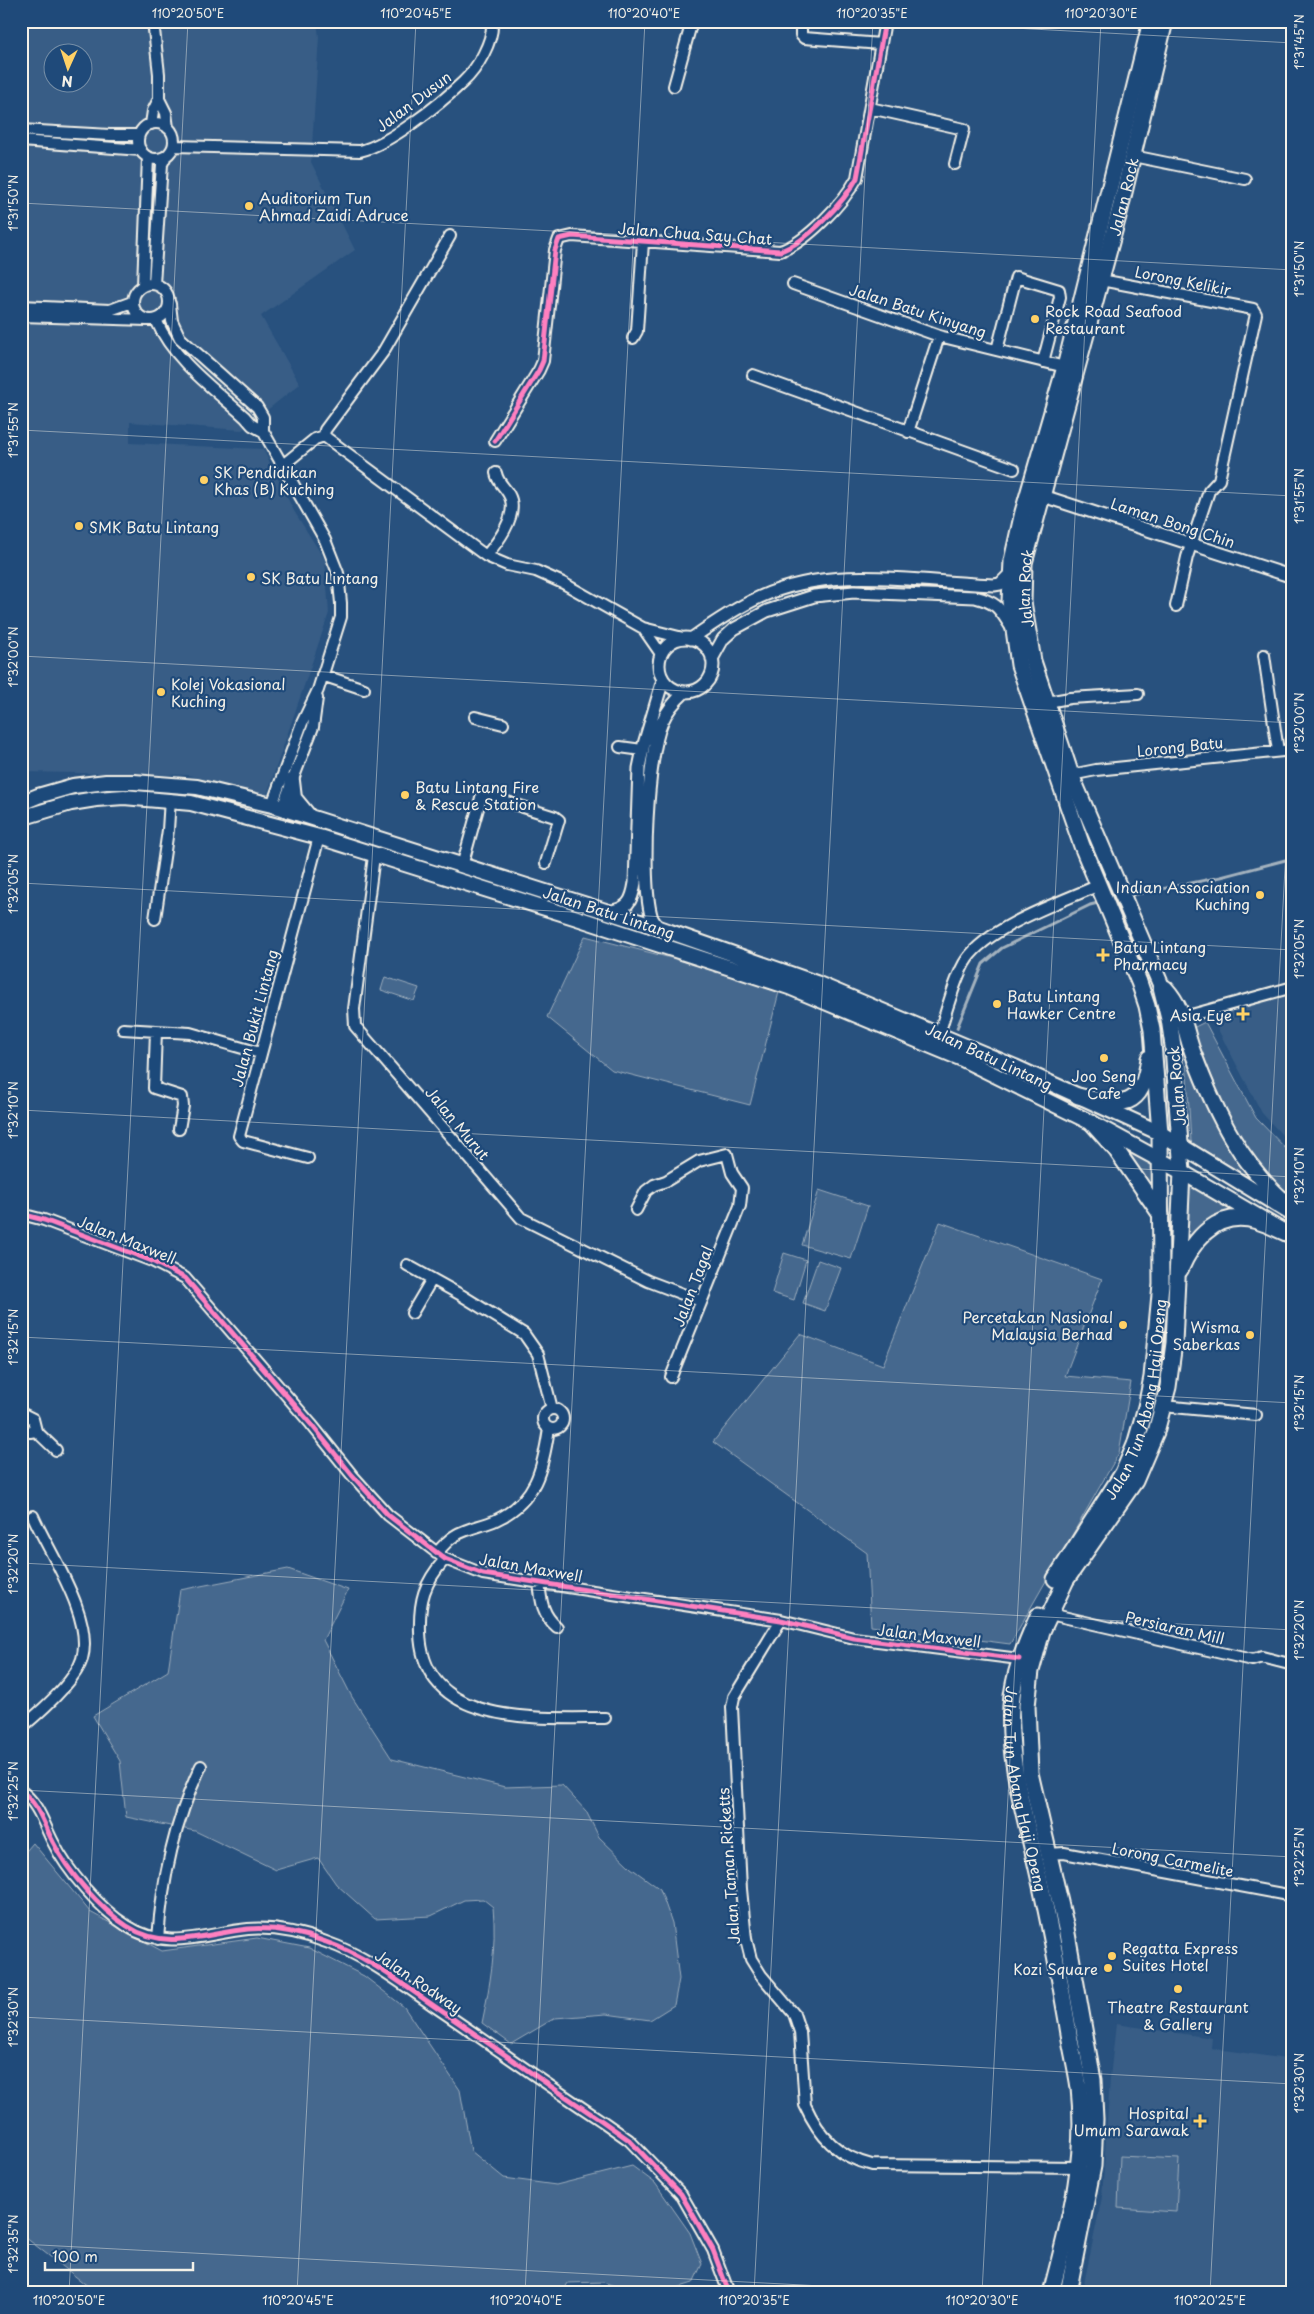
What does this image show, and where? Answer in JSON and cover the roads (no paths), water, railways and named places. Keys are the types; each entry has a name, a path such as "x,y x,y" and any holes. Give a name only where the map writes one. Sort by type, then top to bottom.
{"main road":[{"name":"Jalan Rock","path":"1151,21 1065,367 1023,512 1011,573 1010,601 1019,665 1082,846 1139,982 1152,1030 1160,1133 1160,1160"},
{"name":"Jalan Rock","path":"1165,21 1101,280 1024,563 1023,602 1033,661 1071,774 1160,983 1172,1037 1182,1145 1182,1172"},
{"path":"292,781 294,798 310,817"},
{"name":"Jalan Batu Lintang","path":"21,803 73,786 134,782 197,787 310,817 659,928 808,980 940,1034 1078,1096 1182,1145 1293,1214"},
{"name":"Jalan Batu Lintang","path":"21,818 71,803 124,797 170,799 225,810 319,837 789,987 960,1058 1092,1123 1182,1172 1289,1235"},
{"path":"225,810 276,809 304,833"},
{"path":"1160,983 1173,997 1184,1017 1192,1051 1224,1126 1248,1163 1273,1192 1293,1209"},
{"path":"1078,1096 1114,1104 1126,1102 1138,1094 1142,1089 1147,1070 1152,1030"},
{"path":"1092,1123 1117,1150 1161,1215"},
{"name":"Jalan Tun Abang Haji Openg","path":"1051,2293 1074,2200 1079,2167 1081,2124 1078,2087 1059,1973 1015,1774 1011,1706 1019,1659 1056,1576 1122,1473 1135,1445 1151,1384 1156,1342 1161,1284 1160,1160"},
{"name":"Jalan Tun Abang Haji Openg","path":"1068,2293 1094,2166 1095,2119 1087,2044 1066,1928 1030,1773 1027,1706 1031,1671 1042,1631 1066,1580 1135,1481 1150,1449 1163,1406 1174,1343 1182,1172"},
{"path":"1177,1279 1187,1254 1201,1234 1213,1226 1240,1218 1256,1220 1289,1235"}],"street":[{"path":"153,21 159,74 159,99 166,113 174,146"},
{"name":"Jalan Dusun","path":"209,146 360,151 374,148 427,111 464,81 490,42 493,30 492,21"},
{"path":"674,86 692,21"},
{"path":"802,21 801,35 804,38 882,44"},
{"name":"Jalan Chua Say Chat","path":"495,441 543,361 555,250 559,239 572,236 780,251 790,248 818,224 850,190 856,178 885,21"},
{"path":"151,124 153,111 159,99"},
{"path":"870,108 964,129 955,164"},
{"path":"139,135 146,126 157,123 186,140 209,146"},
{"path":"21,130 110,136 139,135"},
{"path":"139,135 145,153 143,285"},
{"path":"21,141 145,153 157,159 166,156"},
{"path":"174,146 209,146"},
{"path":"154,284 162,164 174,146"},
{"path":"1133,156 1245,179"},
{"path":"324,436 325,430 383,352 450,236"},
{"path":"633,338 637,331 643,242"},
{"path":"997,350 1016,277 1059,290 1060,297 1043,362"},
{"name":"Lorong Kelikir","path":"1101,280 1253,309 1256,314 1219,480 1209,491 1191,544"},
{"path":"263,431 264,417 257,407 180,338 172,321 166,291 154,284 143,285 135,292 132,302 138,315 151,320 181,359 246,416 252,425 263,431 325,540 338,573 341,589 341,617 318,690 313,727 292,781 276,809"},
{"name":"Jalan Batu Kinyang","path":"793,284 940,336 1065,367"},
{"path":"21,306 110,310 132,302"},
{"path":"21,316 151,320 165,314 170,304"},
{"path":"908,432 940,336"},
{"path":"753,375 1014,469"},
{"path":"282,465 315,439 324,436"},
{"path":"324,436 486,556 507,565 536,571 563,582 643,628 704,644 712,659 713,670 709,680 703,686 694,691 684,692 672,688 663,680"},
{"path":"486,556 496,544 508,523 511,510 511,500 506,490 497,482 496,473"},
{"name":"Laman Bong Chin","path":"1043,496 1293,577"},
{"path":"1176,606 1191,544"},
{"path":"607,912 625,907 632,898 635,883 639,768 642,750 663,680 659,662 661,654 674,641 687,638 760,597 811,581 853,577 994,585 1000,584 1011,573"},
{"path":"712,659 723,639 734,629 749,620 790,602 839,593 975,597 988,600 998,606 1013,630"},
{"path":"643,628 661,654"},
{"path":"1264,655 1278,752"},
{"path":"322,675 364,689"},
{"path":"276,809 302,723 318,690"},
{"path":"659,928 652,918 648,900 648,833 651,770 662,723 672,704 684,692"},
{"path":"1047,702 1070,698 1138,694"},
{"path":"474,717 503,724"},
{"path":"302,723 310,721 313,727"},
{"path":"620,747 642,750"},
{"name":"Lorong Batu","path":"1071,774 1293,750"},
{"path":"462,866 482,794 555,817 559,820 546,863"},
{"path":"155,919 168,830 170,799"},
{"name":"Jalan Bukit Lintang","path":"308,1158 243,1141 239,1136 319,837"},
{"name":"Jalan Murut","path":"374,856 354,1009 355,1026 521,1218 648,1281 701,1301"},
{"path":"940,1034 966,960 983,942 1004,928 1100,888"},
{"path":"1184,1017 1293,987"},
{"path":"123,1029 190,1033 260,1053"},
{"path":"156,1031 154,1088 182,1097 183,1106 179,1129"},
{"name":"Jalan Tagal","path":"636,1210 646,1191 654,1185 666,1181 699,1161 727,1154 732,1173 742,1188 740,1206 671,1377"},
{"name":"Jalan Maxwell","path":"21,1214 44,1220 152,1261 186,1278 388,1515 445,1559 483,1574 781,1620 854,1638 1019,1659"},
{"path":"407,1265 524,1334 538,1354 552,1409 546,1412 543,1419 549,1428 539,1477 519,1507 494,1521 455,1535 436,1553"},
{"path":"412,1313 432,1279"},
{"path":"1163,1406 1256,1414"},
{"path":"21,1414 33,1419 36,1431 56,1450"},
{"path":"21,1430 36,1431"},
{"path":"21,1728 60,1691 74,1674 81,1660 83,1648 80,1611 33,1516"},
{"path":"445,1559 431,1575 426,1585 420,1616 423,1661 432,1677 453,1696 465,1703 489,1711 527,1718 605,1718"},
{"path":"540,1582 541,1603 544,1612 557,1627"},
{"name":"Persiaran Mill","path":"1050,1614 1252,1660 1262,1657 1293,1665"},
{"name":"Jalan Taman Ricketts","path":"781,1620 734,1697 732,1707 741,1889 746,1939 751,1958 761,1975 794,2014 800,2032 805,2105 810,2115 826,2139 838,2150 854,2161 872,2165 1079,2167"},
{"path":"158,1939 164,1885 178,1826 187,1794 201,1766"},
{"name":"Jalan Rodway","path":"21,1791 37,1808 52,1842 65,1863 99,1902 127,1926 148,1937 158,1939 189,1940 218,1932 250,1929 303,1934 328,1942 375,1965 629,2140 681,2194 713,2250 729,2293"},
{"name":"Lorong Carmelite","path":"1048,1854 1064,1854 1293,1896"}],"waterway":[{"path":"1127,896 1221,877 1293,858"},
{"path":"957,1028 983,964 1002,948 1090,905 1102,902"}],"place":[{"name":"Auditorium Tun Ahmad Zaidi Adruce","path":"249,206"},
{"name":"Rock Road Seafood Restaurant","path":"1035,319"},
{"name":"SK Pendidikan Khas (B) Kuching","path":"204,480"},
{"name":"SMK Batu Lintang","path":"79,526"},
{"name":"SK Batu Lintang","path":"251,577"},
{"name":"Kolej Vokasional Kuching","path":"161,692"},
{"name":"Batu Lintang Fire & Rescue Station","path":"405,795"},
{"name":"Indian Association Kuching","path":"1260,895"},
{"name":"Batu Lintang Pharmacy","path":"1103,955"},
{"name":"Batu Lintang Hawker Centre","path":"997,1004"},
{"name":"Asia Eye","path":"1243,1014"},
{"name":"Joo Seng Cafe","path":"1104,1058"},
{"name":"Percetakan Nasional Malaysia Berhad","path":"1123,1325"},
{"name":"Wisma Saberkas","path":"1250,1335"},
{"name":"Regatta Express Suites Hotel","path":"1112,1956"},
{"name":"Kozi Square","path":"1108,1968"},
{"name":"Theatre Restaurant & Gallery","path":"1178,1989"},
{"name":"Hospital Umum Sarawak","path":"1200,2121"}]}
